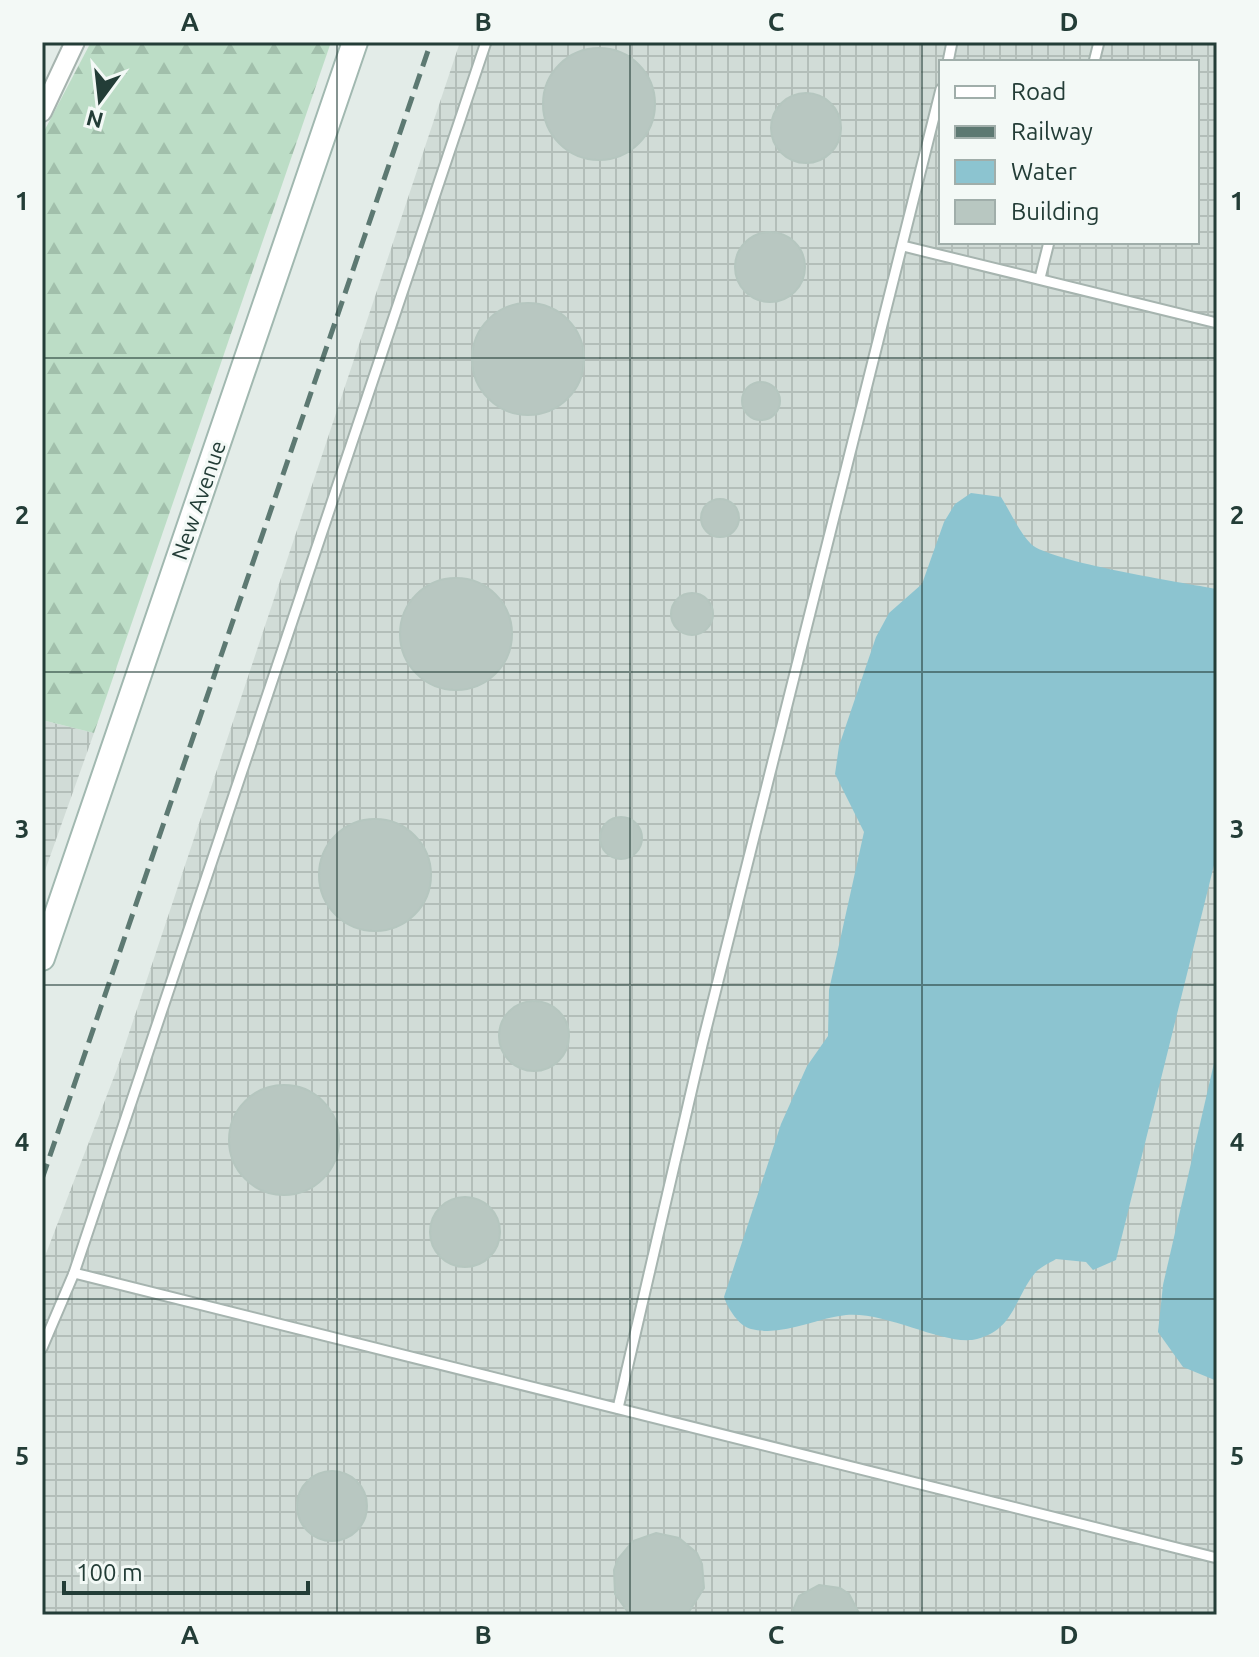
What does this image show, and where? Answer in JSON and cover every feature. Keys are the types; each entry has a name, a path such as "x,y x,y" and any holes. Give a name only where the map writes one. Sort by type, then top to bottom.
{"main road":[{"name":"New Avenue","path":"42,958 355,42"}],"street":[{"path":"42,112 75,42"}],"lane":[{"path":"42,1348 74,1273 486,42"},
{"path":"618,1408 702,1045 939,97"},
{"path":"1040,278 1048,244"},
{"path":"903,246 1217,323"},
{"path":"74,1273 1217,1558"}],"shaded area":[{"path":"460,42 1217,42 1217,1615 42,1615 42,1264 117,1069"},
{"path":"42,720 94,733 42,879"}],"green space":[{"path":"91,42 331,42 94,733 42,720 42,135"}],"water":[{"path":"971,493 1001,497 1027,539 1043,551 1119,571 1217,589 1217,853 1116,1260 1093,1270 1086,1262 1056,1259 1035,1273 999,1328 977,1339 949,1338 862,1315 834,1317 775,1331 751,1329 734,1316 724,1297 781,1124 807,1066 828,1036 829,990 864,832 835,774 839,746 876,637 889,613 922,584 944,522 955,504"},
{"path":"1217,1050 1217,1381 1183,1367 1158,1332 1163,1285"}],"building":[{"path":"599,48 620,53 638,65 650,83 655,104 650,125 638,143 620,155 599,160 578,155 560,143 548,125 543,104 548,83 560,65 578,53"},
{"path":"806,93 831,103 841,128 831,153 806,163 781,153 771,128 781,103"},
{"path":"770,232 795,242 805,267 795,292 770,302 745,292 735,267 745,242"},
{"path":"528,303 549,308 567,320 579,338 584,359 579,380 567,398 549,410 528,415 507,410 489,398 477,380 472,359 477,338 489,320 507,308"},
{"path":"761,382 774,388 780,401 774,414 761,420 748,414 742,401 748,388"},
{"path":"720,499 733,505 739,518 733,531 720,537 707,531 701,518 707,505"},
{"path":"456,578 477,583 495,595 507,613 512,634 507,655 495,673 477,685 456,690 435,685 417,673 405,655 400,634 405,613 417,595 435,583"},
{"path":"692,593 707,599 713,614 707,629 692,635 677,629 671,614 677,599"},
{"path":"621,817 636,823 642,838 636,853 621,859 606,853 600,838 606,823"},
{"path":"375,819 396,824 414,836 426,854 431,875 426,896 414,914 396,926 375,931 354,926 336,914 324,896 319,875 324,854 336,836 354,824"},
{"path":"534,1001 559,1011 569,1036 559,1061 534,1071 509,1061 499,1036 509,1011"},
{"path":"284,1085 305,1089 323,1101 335,1119 339,1140 335,1161 323,1179 305,1191 284,1195 263,1191 245,1179 233,1161 229,1140 233,1119 245,1101 263,1089"},
{"path":"465,1197 490,1207 500,1232 490,1257 465,1267 440,1257 430,1232 440,1207"},
{"path":"332,1471 357,1481 367,1506 357,1531 332,1541 307,1531 297,1506 307,1481"},
{"path":"656,1533 679,1538 697,1553 702,1564 704,1588 687,1615 630,1615 615,1594 614,1570 618,1559 633,1541"},
{"path":"819,1585 840,1588 849,1594 860,1615 791,1615 799,1596"}],"railway":[{"path":"42,1179 431,42"}]}
